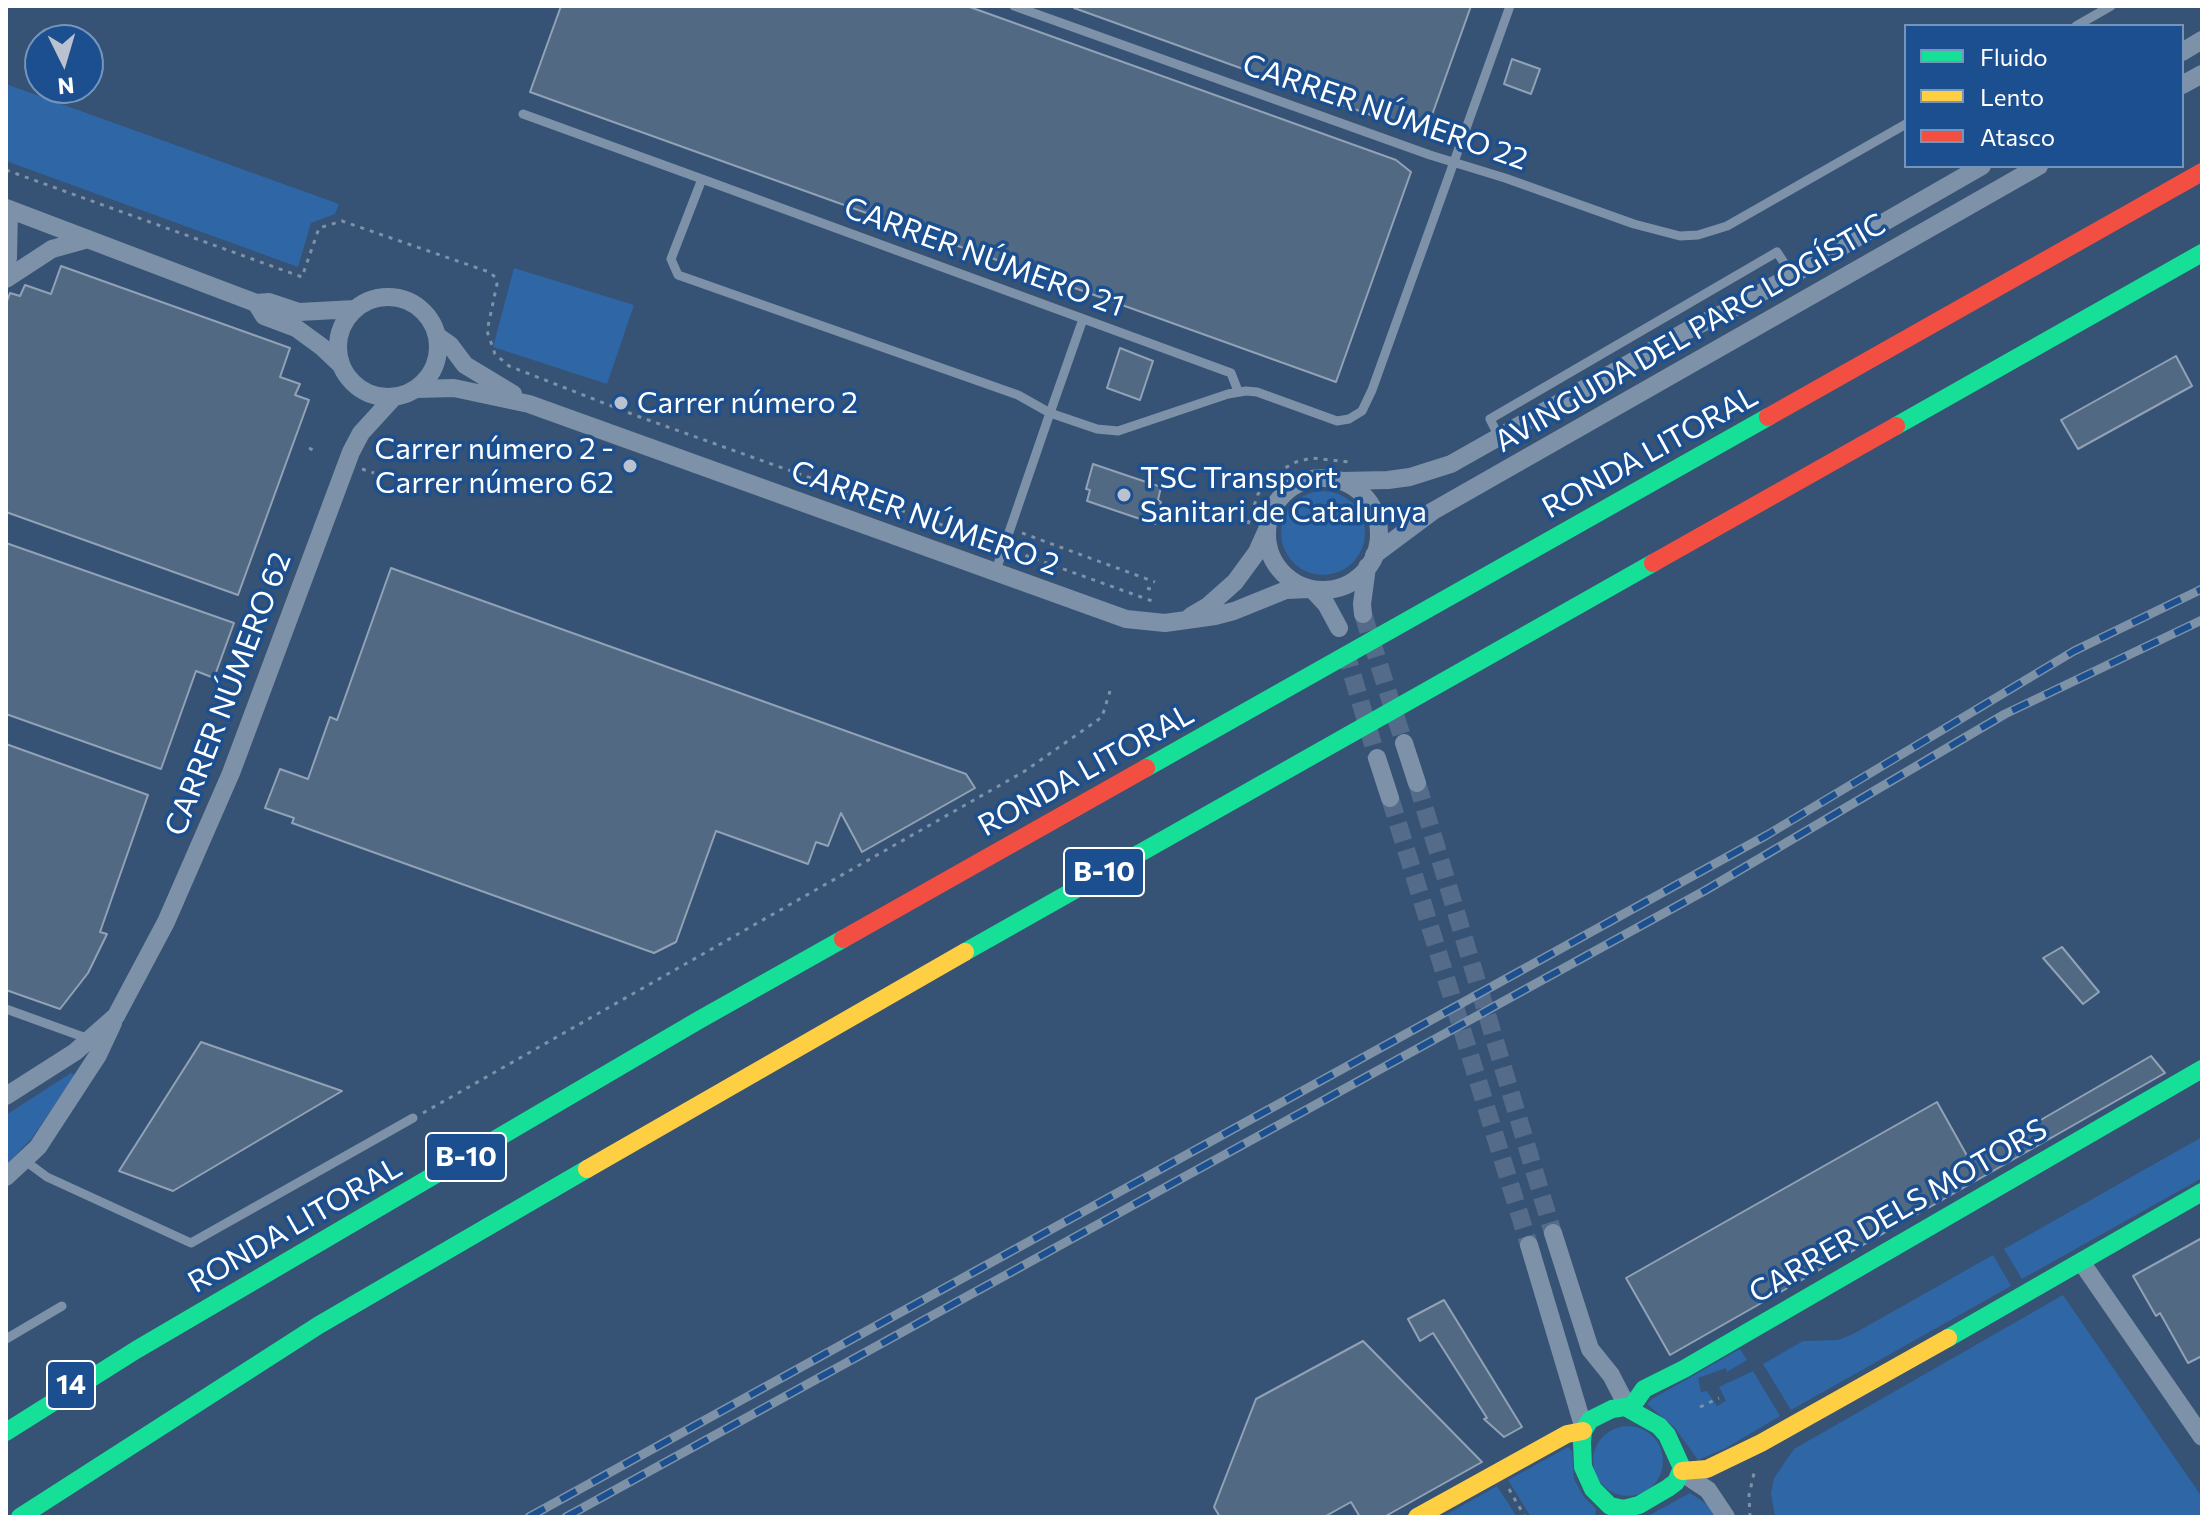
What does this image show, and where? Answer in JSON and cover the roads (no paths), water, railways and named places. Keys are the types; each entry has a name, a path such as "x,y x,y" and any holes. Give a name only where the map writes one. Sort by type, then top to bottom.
{"main road":[{"name":"RONDA LITORAL","path":"6,1432 136,1350 699,1020 2202,172"},
{"name":"B-10","path":"20,1517 319,1325 705,1101 2202,253"},
{"name":"CARRER DELS MOTORS","path":"1629,1409 1644,1389 1684,1369 2202,1069"},
{"path":"1682,1472 1707,1469 1761,1443 2202,1192"},
{"name":"14","path":"6,1420 136,1350"},
{"path":"1612,1409 1629,1409 1659,1426 1667,1435 1682,1472 1668,1488 1619,1513 1587,1479 1583,1467 1584,1430 1590,1420 1600,1414 1612,1409"},
{"path":"1417,1517 1567,1434 1584,1430"}],"street":[{"path":"2184,51 2202,40"},
{"path":"2184,84 2202,74"},
{"name":"AVINGUDA DEL PARC LOGÍSTIC","path":"1341,481 1388,480 1432,472 1792,275 1979,168"},
{"name":"AVINGUDA DEL PARC LOGÍSTIC","path":"1371,561 1433,511 2035,168"},
{"path":"6,264 10,237 7,210 256,303 269,302 299,312 331,312 355,309 380,297 403,299 424,311 437,336 435,366 416,389 394,397 373,395 351,382 342,366 337,347 343,325 355,309"},
{"path":"6,279 52,249 88,239"},
{"path":"256,303 264,316 296,328 342,366"},
{"name":"CARRER NÚMERO 2","path":"437,336 450,345 465,365 529,404"},
{"name":"CARRER NÚMERO 2","path":"416,389 454,388 529,404 1126,619 1182,621 1234,611 1286,590 1310,589"},
{"name":"CARRER NÚMERO 62","path":"6,1177 38,1147 98,1055 166,922 231,773 351,452 361,433 394,397"},
{"path":"1182,621 1208,606 1235,582 1257,552 1279,498 1309,480 1326,478 1341,481 1358,490 1374,512 1379,538 1371,561 1362,604 1363,614"},
{"path":"1267,530 1268,547 1275,563 1286,577 1310,589 1326,604 1339,628"},
{"path":"1310,589 1335,589 1351,582 1371,561"},
{"path":"1404,743 1417,783"},
{"path":"1377,758 1390,798"},
{"name":"CARRER NÚMERO 62","path":"6,1096 63,1060 116,1016"},
{"path":"1553,1233 1590,1349 1611,1375 1629,1409"},
{"path":"1529,1245 1584,1430"},
{"path":"2082,1263 2202,1437"},
{"path":"1682,1472 1708,1490 1726,1517"}],"lane":[{"name":"CARRER NÚMERO 22","path":"1014,6 1453,163 1659,232 1698,235 1715,231 1904,125"},
{"path":"702,179 671,259 678,275 1018,395 1050,413 1108,432 1129,429 1238,391 1257,392 1337,421 1355,416 1366,403 1510,6"},
{"path":"2080,24 2111,6"},
{"name":"CARRER NÚMERO 21","path":"523,114 1231,373 1238,391"},
{"path":"1499,437 1490,419 1777,252 1792,275"},
{"path":"995,573 1083,319"},
{"path":"6,1009 89,1039"},
{"path":"24,1160 47,1177 191,1243 413,1118"},
{"path":"6,1339 62,1306"}],"tunnel":[{"path":"1363,614 1404,743"},
{"path":"1345,650 1377,758"},
{"path":"1417,783 1553,1233"},
{"path":"1390,798 1529,1245"}],"railway":[{"path":"529,1517 1767,835 2074,651 2202,589"},
{"path":"566,1517 1706,890 2005,714 2202,620"}],"place":[{"name":"Carrer número 2","path":"621,403"},
{"name":"Carrer número 2 - Carrer número 62","path":"630,466"},
{"name":"TSC Transport Sanitari de Catalunya","path":"1124,495"}]}
